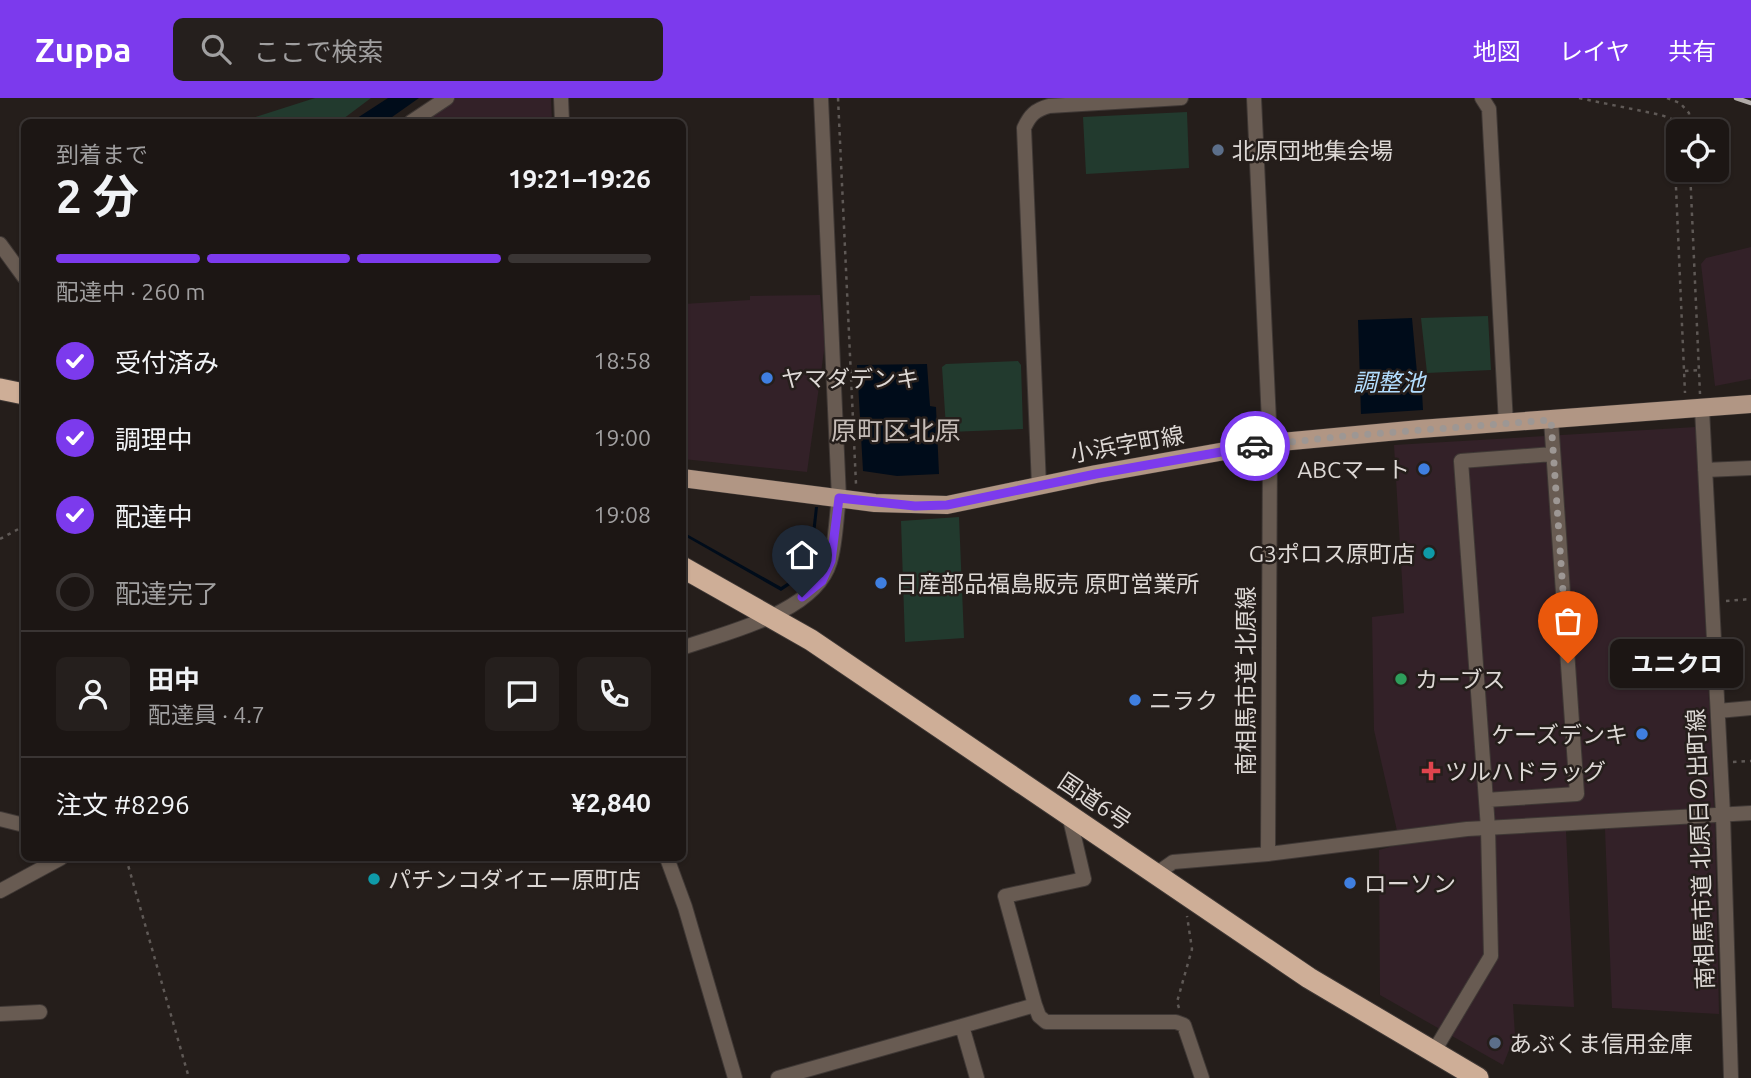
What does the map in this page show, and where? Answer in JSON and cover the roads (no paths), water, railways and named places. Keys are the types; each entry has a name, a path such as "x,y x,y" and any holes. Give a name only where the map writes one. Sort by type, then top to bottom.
{"highway":[{"path":"0,389 21,393"},
{"name":"国道6号","path":"686,569 811,640 1180,893 1309,978 1478,1078"}],"main road":[{"name":"小浜字町線","path":"686,479 915,506 947,505 1143,465 1270,443 1551,420 1694,404 1751,404"}],"street":[{"path":"416,119 447,98"},
{"path":"561,98 562,119"},
{"path":"686,648 770,617 789,607 822,581 831,561 839,498 821,98"},
{"path":"1039,486 1024,128 1037,109 1049,106 1181,98"},
{"name":"南相馬市道 北原線","path":"1254,98 1270,443 1268,854"},
{"path":"1482,98 1489,109 1506,424"},
{"path":"0,244 21,273"},
{"name":"南相馬市道 北原日の出町線","path":"1694,404 1705,470 1723,814 1731,1078"},
{"path":"1486,800 1577,794 1551,420"},
{"path":"1433,1053 1491,956 1488,828 1461,461 1553,454"},
{"path":"1705,470 1751,468"},
{"path":"1717,710 1751,708"},
{"path":"1156,874 1173,862 1268,854 1488,828 1751,813"},
{"path":"1069,816 1084,879 1005,896 1039,1016 1046,1022 1176,1022 1184,1025 1202,1078"},
{"path":"0,819 21,824"},
{"path":"0,891 55,861"},
{"path":"668,861 685,907 735,1078"},
{"path":"778,1078 1035,1004"},
{"path":"0,1014 40,1012"},
{"path":"962,1026 977,1078"}],"water":[{"path":"388,98 419,98 389,119 356,119"},
{"name":"調整池","path":"1412,318 1417,373 1421,374 1423,410 1361,414 1358,320"},
{"path":"927,364 930,406 936,407 939,474 897,476 863,471 857,365"},
{"path":"815,507 818,507 811,571 781,591 686,537 686,534 781,587 808,569"}],"railway":[{"path":"1736,98 1751,103"}],"place":[{"name":"北原団地集会場","path":"1218,150"},
{"name":"ヤマダデンキ","path":"767,378"},
{"name":"ABCマート","path":"1424,469"},
{"name":"G3ポロス原町店","path":"1429,553"},
{"name":"日産部品福島販売 原町営業所","path":"881,583"},
{"name":"ユニクロ","path":"1568,663"},
{"name":"カーブス","path":"1401,679"},
{"name":"ニラク","path":"1135,700"},
{"name":"ケーズデンキ","path":"1642,734"},
{"name":"ツルハドラッグ","path":"1431,771"},
{"name":"パチンコダイエー原町店","path":"374,879"},
{"name":"ローソン","path":"1350,883"},
{"name":"あぶくま信用金庫","path":"1495,1043"}],"district":[{"name":"原町区北原","path":"896,430"}]}
